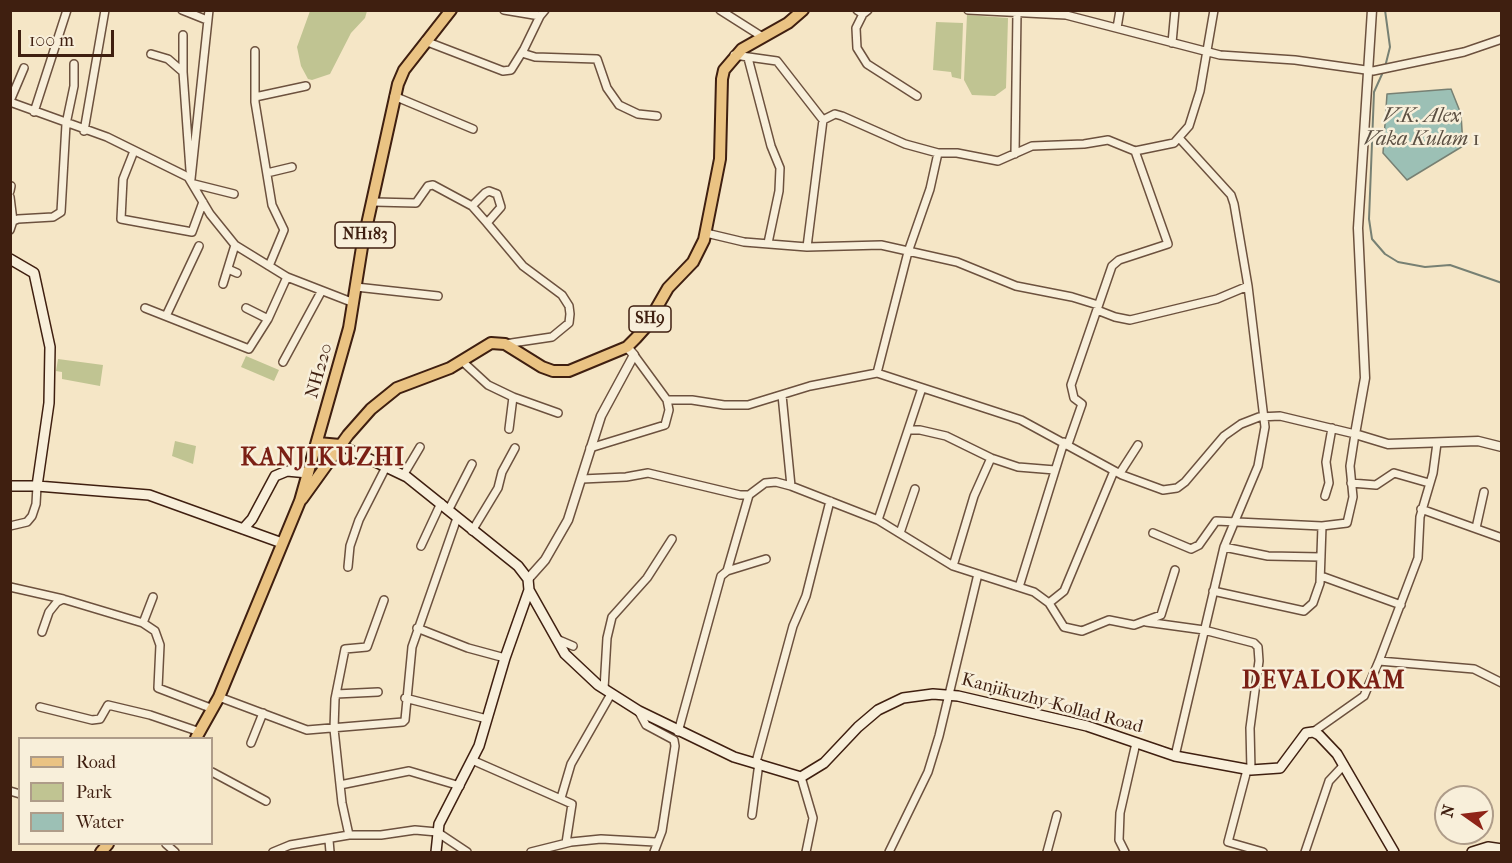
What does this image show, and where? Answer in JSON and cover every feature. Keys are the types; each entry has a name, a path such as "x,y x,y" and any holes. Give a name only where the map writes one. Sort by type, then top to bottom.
{"main road":[{"name":"NH220","path":"198,735 219,697 300,501 318,443 354,303 362,247 374,202 394,96 404,70 451,10"},
{"path":"734,55 761,36 788,23 803,10"},
{"name":"SH9","path":"505,344 542,368 553,371 569,371 630,351 668,288 693,262 700,250 706,232 720,159 722,79 734,55"},
{"path":"10,259 34,273 50,347 49,403 37,486"},
{"path":"300,501 340,445 372,409 397,388 463,362 491,343 505,344"},
{"path":"318,443 340,445 404,474 518,566 528,579 529,590 487,719 472,760 437,832 436,852"},
{"path":"243,529 252,519 275,476 287,471 308,473"},
{"path":"10,486 149,495 282,543"},
{"path":"529,590 565,654 608,691 678,732 734,757 801,777"},
{"name":"Kanjikuzhy-Kollad Road","path":"801,777 824,763 858,727 890,703 919,695 949,694 1087,726 1175,756 1249,770 1280,768 1306,733 1312,732"},
{"path":"1312,732 1319,735 1331,747 1344,765 1394,852"},
{"path":"1472,852 1488,847 1502,849"}],"street":[{"path":"34,112 67,10"},
{"path":"84,131 105,10"},
{"path":"182,10 207,20"},
{"path":"193,181 209,10"},
{"path":"425,41 503,71 511,70 543,13 504,10"},
{"path":"720,10 761,36"},
{"path":"968,10 987,13 1000,11 1066,13 1208,53 1295,60 1370,71 1399,67 1464,52 1502,39"},
{"path":"1117,28 1120,10"},
{"path":"1172,43 1174,10"},
{"path":"823,120 835,114 887,137 938,153 957,153 998,161 1032,146 1084,144 1104,140 1135,151 1162,147 1180,139 1189,126 1196,109 1214,10"},
{"path":"1153,534 1191,549 1199,545 1216,521 1322,526 1347,523 1353,497 1351,483 1355,434 1365,378 1358,228 1370,71 1372,10"},
{"path":"863,12 856,28 857,48 867,64 917,96"},
{"path":"1015,154 1017,12"},
{"path":"183,35 183,72 193,181 203,202 235,244 287,278 354,303"},
{"path":"255,51 255,97 267,173 275,216 281,222 284,230 269,266"},
{"path":"522,53 535,57 597,59 607,88 619,105 638,114 657,116"},
{"path":"151,54 168,59 183,72"},
{"path":"734,55 773,60 780,64 823,120 807,247"},
{"path":"748,58 771,146 780,168 779,190 768,243"},
{"path":"13,221 53,217 61,212 66,124 74,86 74,64"},
{"path":"24,68 10,101 84,131 107,137 193,181 234,194"},
{"path":"255,97 306,86"},
{"path":"394,96 473,129"},
{"path":"1175,756 1224,547 1258,466 1264,438 1248,286 1231,195 1180,139"},
{"path":"134,151 123,179 121,219 192,232 203,202"},
{"path":"1019,587 1055,470 1082,404 1074,398 1071,385 1112,266 1119,260 1168,244 1135,151"},
{"path":"877,373 908,252 930,189 938,153"},
{"path":"267,173 292,167"},
{"path":"374,202 416,203 428,186 434,184 472,206 523,266 541,281 551,285 569,306 569,323 552,337 505,344"},
{"path":"10,191 11,186"},
{"path":"472,206 485,193 489,191 496,194 501,207 487,223"},
{"path":"10,197 13,221 10,230"},
{"path":"706,232 726,239 807,247 873,244 957,262 1016,286 1072,297 1131,320 1217,299 1248,286"},
{"path":"223,284 235,244"},
{"path":"166,316 199,246"},
{"path":"228,270 237,273"},
{"path":"145,308 244,349 252,348 287,278"},
{"path":"356,287 438,296"},
{"path":"284,362 321,292"},
{"path":"246,308 268,319"},
{"path":"528,579 561,536 582,479 590,448 601,416 630,351 667,400 669,410 665,425 590,448"},
{"path":"463,362 488,385 513,397 558,413"},
{"path":"667,400 748,405 810,386 877,373 969,405 1021,420 1117,472 1155,488 1177,488 1198,469 1224,436 1248,420 1263,416 1280,416 1388,444 1478,441 1502,447"},
{"path":"878,520 922,388"},
{"path":"782,395 792,486"},
{"path":"509,429 513,397"},
{"path":"1325,496 1329,483 1326,462 1332,428"},
{"path":"909,430 920,429 946,435 991,458 1018,467 1055,470"},
{"path":"1312,732 1364,696 1419,558 1421,508 1437,443"},
{"path":"1049,603 1064,591 1117,472 1138,446"},
{"path":"404,474 420,447"},
{"path":"472,531 498,488 502,472 515,448"},
{"path":"953,566 970,506 991,458"},
{"path":"449,509 472,464"},
{"path":"348,567 350,546 359,520 387,465"},
{"path":"582,479 626,477 648,473 748,495"},
{"path":"1351,483 1376,485 1394,473 1429,483"},
{"path":"727,571 748,495 765,483 776,482 792,486 878,520 953,566 1042,596 1049,603 1060,624 1074,631 1082,631 1104,620 1134,625 1161,615 1175,570"},
{"path":"10,526 27,522 32,516 36,504 37,486"},
{"path":"900,533 915,489"},
{"path":"1476,528 1484,492"},
{"path":"752,815 758,763 794,626 806,596 830,501"},
{"path":"421,546 441,503"},
{"path":"1421,508 1502,538"},
{"path":"219,697 307,730 403,722 412,647 417,628 457,518"},
{"path":"1213,591 1304,611 1313,603 1321,576 1322,526"},
{"path":"561,798 571,764 608,691 607,638 612,616 647,578 672,539"},
{"path":"1224,547 1268,556 1321,557"},
{"path":"678,732 721,576 727,571 765,559"},
{"path":"889,852 927,772 949,694 978,574"},
{"path":"1321,576 1401,605"},
{"path":"10,587 63,599 143,622 155,631 160,645 158,688 213,709"},
{"path":"143,622 153,597"},
{"path":"42,632 49,612 57,602 63,599"},
{"path":"349,835 334,729 336,694 345,649 367,647 384,600"},
{"path":"1143,621 1204,630 1254,643 1258,647 1259,661 1250,728 1249,770 1228,842 1263,852"},
{"path":"417,628 468,648 505,658"},
{"path":"559,640 573,646"},
{"path":"1379,661 1474,669 1502,683"},
{"path":"336,694 378,692"},
{"path":"405,698 487,719"},
{"path":"40,707 92,720 100,719 108,705 150,715 198,735"},
{"path":"639,711 646,725 674,740 675,746 662,831 655,842 654,852"},
{"path":"251,743 262,713"},
{"path":"1125,852 1119,840 1120,813 1136,743"},
{"path":"472,760 572,804 573,811 566,843"},
{"path":"1305,852 1329,781 1344,765"},
{"path":"340,784 409,771 460,786"},
{"path":"213,773 267,801"},
{"path":"801,777 813,818 806,852"},
{"path":"1047,852 1057,815"},
{"path":"273,852 290,845 349,835 381,835 407,830 437,832 467,852"},
{"path":"531,852 566,843 601,839 655,842"},
{"path":"329,840 330,852"}],"green space":[{"path":"310,11 367,11 365,18 351,33 330,74 312,80 308,79 301,66 297,47"},
{"path":"967,15 1008,18 1006,88 995,96 972,95 964,80"},
{"path":"936,22 963,23 961,79 952,77 951,72 933,70"},
{"path":"246,356 279,370 274,381 241,367"},
{"path":"58,359 103,365 100,386 62,379 62,372 56,371"},
{"path":"175,441 196,446 193,464 172,456"}],"water":[{"name":"V.K. Alex Vaka Kulam 1","path":"1451,89 1461,114 1463,146 1407,180 1383,153 1387,94"}],"waterway":[{"path":"1385,10 1390,47 1385,67"},
{"path":"1383,72 1374,92 1369,219 1372,239 1385,254 1398,262 1425,267 1450,265 1502,283"}],"district":[{"name":"KANJIKUZHI","path":"323,459"},
{"name":"DEVALOKAM","path":"1324,682"}]}
